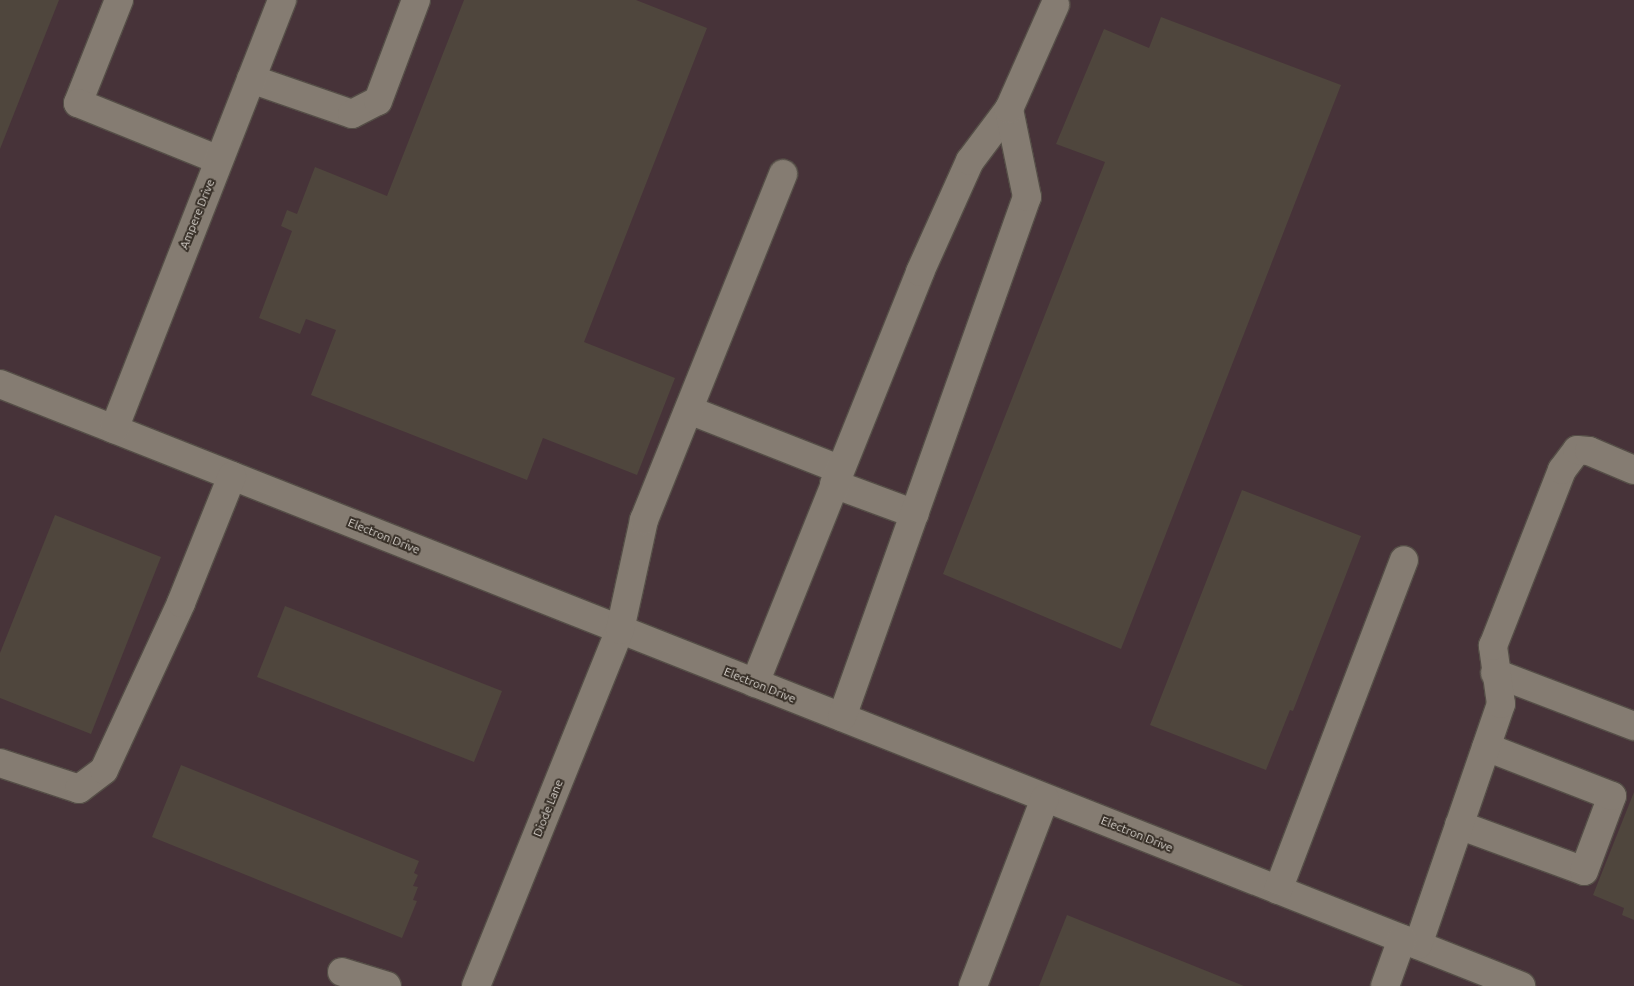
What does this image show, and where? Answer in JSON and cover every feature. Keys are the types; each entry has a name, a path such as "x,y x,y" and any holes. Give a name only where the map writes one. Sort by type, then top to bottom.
{"street":[{"path":"119,0 78,103 219,160"},
{"name":"Ampere Drive","path":"114,429 282,0"},
{"path":"251,80 352,114 378,101 416,0"},
{"path":"755,683 836,477 970,161 1009,109 1055,5"},
{"path":"842,718 1027,197 1009,109"},
{"name":"Diode Lane","path":"476,986 620,630 644,520 783,174"},
{"name":"Electron Drive","path":"0,384 1521,986"},
{"path":"689,410 915,514"},
{"path":"1385,986 1410,942 1459,825 1501,704 1495,672 1493,646 1568,459 1577,450 1589,451 1634,470"},
{"path":"0,763 79,789 104,770 181,603 232,476"},
{"path":"1278,890 1404,560"},
{"path":"1495,672 1634,726"},
{"path":"1459,825 1584,872 1612,796 1486,747"},
{"path":"973,986 1045,798"},
{"path":"342,972 387,986"}],"shaded area":[{"path":"0,0 1634,0 1634,986 0,986"}],"building":[{"path":"0,0 59,0 0,149"},
{"path":"464,0 636,0 707,28 584,342 675,378 637,475 543,438 527,480 311,395 336,330 306,319 300,334 259,318 292,231 281,226 287,210 297,214 315,167 387,196"},
{"path":"1161,17 1341,85 1121,649 943,574 1105,162 1056,144 1104,29 1149,48"},
{"path":"1242,490 1361,536 1293,711 1290,710 1266,770 1150,725"},
{"path":"55,515 161,557 91,734 0,698 0,653"},
{"path":"285,606 502,691 474,762 257,677"},
{"path":"181,765 419,861 414,873 418,875 413,886 418,887 413,900 417,901 402,938 152,837"},
{"path":"1634,792 1634,920 1622,915 1624,908 1593,895"},
{"path":"1067,915 1137,943 1244,986 1039,986"}]}
